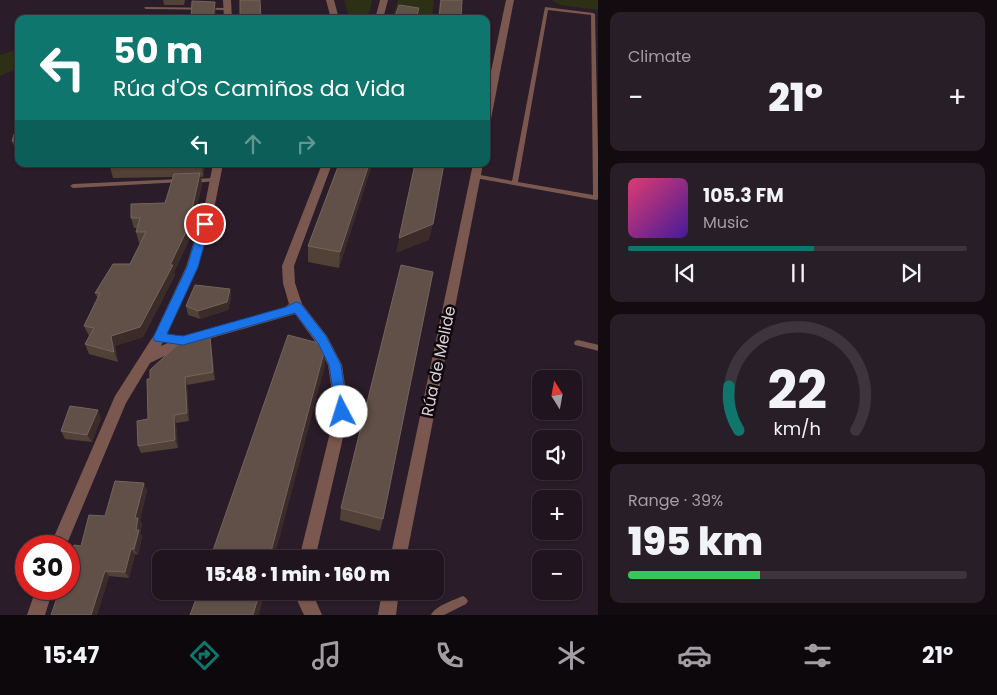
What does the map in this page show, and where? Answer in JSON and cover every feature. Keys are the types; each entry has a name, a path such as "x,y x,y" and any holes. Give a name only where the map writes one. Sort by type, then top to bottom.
{"street":[{"path":"227,0 228,15"},
{"path":"330,0 335,15"},
{"path":"380,15 384,0"},
{"path":"490,99 510,0"},
{"path":"63,535 120,400 159,338 192,267 209,209 217,167"},
{"path":"309,550 342,412 335,365 322,340 296,306 289,283 288,266 292,250 326,167"},
{"name":"Rúa de Melide","path":"400,550 477,170"},
{"path":"146,359 183,341 289,311 296,306"},
{"path":"159,338 183,341"},
{"path":"36,615 41,600"},
{"path":"306,600 313,615"},
{"path":"386,615 389,600"}],"lane":[{"path":"515,183 546,8 541,0"},
{"path":"146,8 227,9"},
{"path":"477,170 515,183 596,198 593,14 546,8"},
{"path":"73,186 215,180"},
{"path":"578,343 598,348"},
{"path":"436,615 464,601"}],"green space":[{"path":"344,0 372,0 369,15 349,15"},
{"path":"398,0 434,0 432,15 393,15"},
{"path":"551,0 598,0 598,10 560,5"},
{"path":"15,50 15,70 0,76 0,55"}],"building":[{"path":"240,0 260,0 261,15 240,15"},
{"path":"441,0 462,0 461,15 439,15"},
{"path":"192,1 215,2 213,15 191,15"},
{"path":"399,5 419,8 417,15 395,15"},
{"path":"338,167 368,167 340,252 308,246"},
{"path":"414,167 443,167 433,224 399,238"},
{"path":"200,173 188,228 170,265 173,265 140,327 111,336 114,352 85,344 94,328 84,326 100,293 95,293 113,264 130,264 146,232 136,232 140,218 131,218 131,204 165,203 174,174"},
{"path":"401,265 433,272 383,519 341,508"},
{"path":"195,285 230,289 227,302 198,311 186,306"},
{"path":"288,335 326,345 271,550 213,550"},
{"path":"210,336 213,372 185,377 187,413 174,415 175,440 138,446 137,421 148,419 147,379 150,379 150,370 177,345 195,341 195,338"},
{"path":"70,406 98,410 87,435 61,431"},
{"path":"115,481 144,483 135,518 138,518 136,530 139,530 134,549 131,549 125,572 105,571 91,615 51,615 56,600 80,600 80,546 89,515 105,516"},
{"path":"196,600 257,600 253,615 190,615"}],"route":[{"path":"205,224 192,267 159,338 183,341 289,311 296,306 322,340 335,365 342,412"}]}
